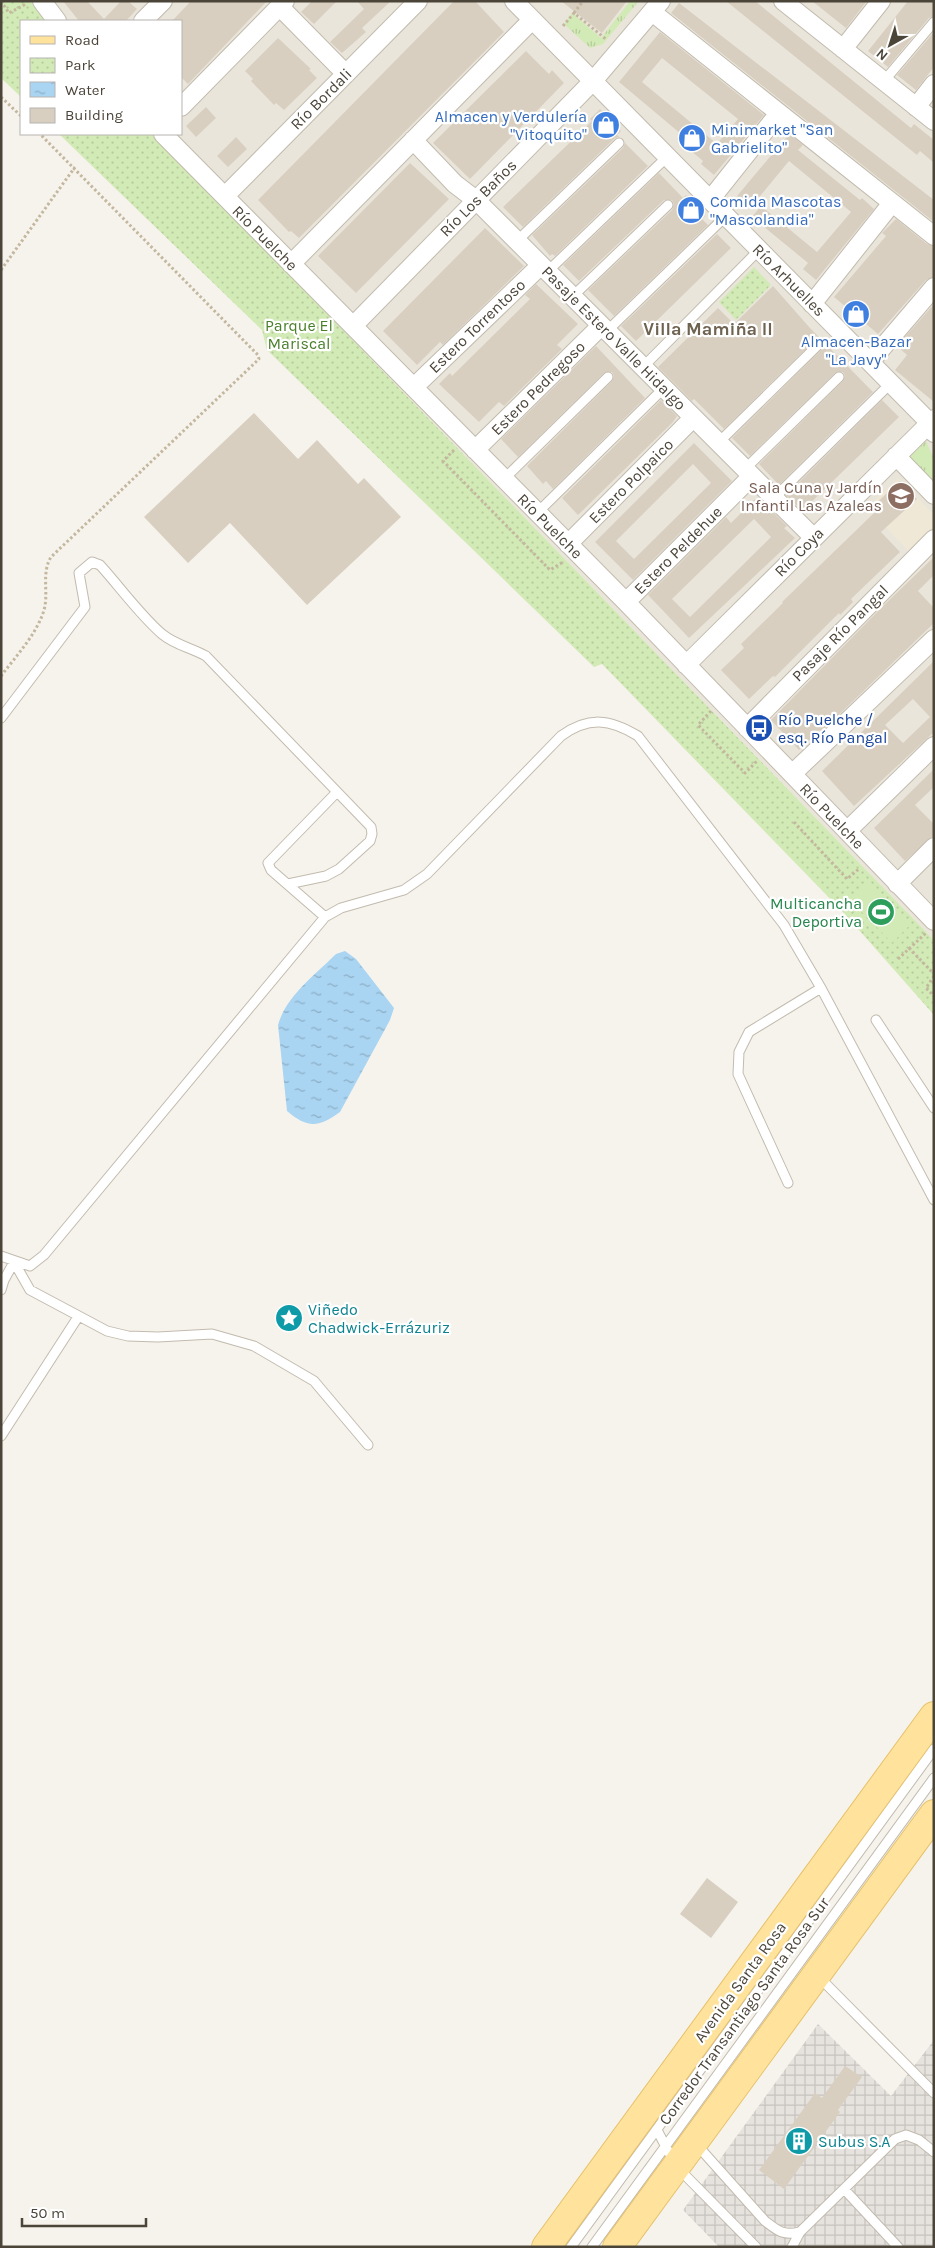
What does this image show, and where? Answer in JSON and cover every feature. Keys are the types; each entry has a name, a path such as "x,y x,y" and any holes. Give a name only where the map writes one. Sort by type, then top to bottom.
{"main road":[{"name":"Avenida Santa Rosa","path":"546,2247 934,1716"},
{"path":"618,2247 671,2156 684,2138 816,1974 934,1814"}],"street":[{"path":"144,20 162,1"},
{"name":"Río Bordali","path":"225,196 418,1"},
{"name":"Río Arhuelles","path":"514,1 932,425"},
{"path":"783,1 934,121"},
{"path":"843,49 882,1"},
{"path":"35,2 56,20"},
{"path":"182,106 283,4 346,74"},
{"path":"656,7 779,113 934,236"},
{"name":"Río Los Baños","path":"353,326 593,81 656,7"},
{"path":"292,264 532,20"},
{"path":"916,107 934,84"},
{"path":"710,200 779,113"},
{"name":"Río Puelche","path":"164,135 537,512 569,551 626,602 847,831 897,884 932,925"},
{"name":"Pasaje Estero Valle Hidalgo","path":"413,140 455,184 476,200 814,538"},
{"path":"812,304 892,203"},
{"name":"Estero Torrentoso","path":"414,388 544,268"},
{"path":"870,362 934,287"},
{"name":"Estero Pedregoso","path":"475,450 604,328"},
{"name":"Estero Polpaico","path":"569,551 693,418"},
{"name":"Río Coya","path":"686,665 896,456 932,425"},
{"path":"896,456 934,496"},
{"name":"Estero Peldehue","path":"626,602 748,473"},
{"name":"Pasaje Río Pangal","path":"747,728 934,539"},
{"path":"792,774 934,639"},
{"path":"847,831 934,746"},
{"path":"897,884 934,848"}],"lane":[{"path":"884,81 934,22"},
{"path":"517,242 619,143"},
{"path":"544,268 667,157"},
{"path":"572,297 668,205"},
{"path":"604,328 726,216"},
{"path":"643,367 759,250"},
{"path":"718,443 817,346"},
{"path":"504,479 608,377"},
{"path":"748,473 839,377"},
{"path":"774,498 891,383"},
{"path":"537,512 664,388"},
{"path":"1,718 85,607 79,572 92,562 100,565 162,634 177,645 194,649 206,656 371,827 370,841 332,872 326,876 288,884"},
{"path":"1,1256 30,1266 44,1256 325,917 341,908 404,890 414,885 427,874 561,736 572,728 587,722 602,722 626,729 638,736 784,925 822,988 934,1200"},
{"path":"325,917 271,870 268,863 336,792"},
{"path":"788,1184 738,1074 739,1052 749,1032 822,988"},
{"path":"876,1020 934,1108"},
{"path":"1,1290 14,1262"},
{"path":"14,1262 30,1290 107,1331 128,1336 158,1337 212,1334 254,1346 314,1382 368,1445"},
{"path":"1,1436 78,1317"},
{"name":"Corredor Transantiago Santa Rosa Sur","path":"571,2247 934,1749"},
{"name":"Corredor Transantiago Santa Rosa Sur","path":"684,2138 934,1778"},
{"path":"816,1974 934,2093"},
{"path":"657,2130 684,2138 765,2221 776,2229 788,2235 800,2232"},
{"path":"657,2130 671,2156 756,2247"},
{"path":"792,2247 800,2232 895,2139 906,2135 919,2140 934,2152"},
{"name":"Corredor Transantiago Santa Rosa Sur","path":"592,2247 671,2156"},
{"path":"840,2192 898,2247"}],"path":[{"path":"557,20 563,27 583,1"},
{"path":"1,2 9,13 35,2"},
{"path":"574,13 608,41 614,34"},
{"path":"1,96 20,115"},
{"path":"1,676 34,630 44,610 47,564 51,557 259,359 258,355 41,135"},
{"path":"1,270 74,167"},
{"path":"456,448 443,462 550,570 569,551"},
{"path":"714,707 698,725 738,766 745,773 762,756"},
{"path":"794,822 847,879 866,863"},
{"path":"898,959 932,925"},
{"path":"909,948 934,975 926,988 934,996"}],"shaded area":[{"path":"30,1 934,1 934,940 154,135 182,135 182,20 45,20"},
{"path":"898,478 934,515 934,526 908,551 867,507"},
{"path":"818,2024 891,2096 934,2040 934,2247 719,2247 683,2210"}],"green space":[{"path":"1,1 30,1 45,20 20,20 20,96 1,78"},
{"path":"630,1 639,1 603,44 590,48 564,24 572,13 601,38"},
{"name":"Parque El Mariscal","path":"60,135 154,135 934,940 934,1015 844,913 602,664 594,667 267,350 262,330"},
{"path":"754,267 771,285 736,320 719,302"},
{"path":"926,441 934,459 934,486 907,459"},
{"name":"Multicancha Deportiva","path":"870,882 911,924 892,943 851,901"}],"water":[{"path":"345,951 356,959 394,1008 390,1020 340,1112 319,1123 307,1123 294,1117 287,1111 278,1025 287,1005 302,986 336,954"}],"building":[{"path":"63,1 87,1 104,19 121,1 128,1 137,9 127,20 78,20"},
{"path":"191,1 267,1 188,84 182,78 182,20 173,20"},
{"path":"312,1 337,1 314,24 301,12"},
{"path":"357,1 391,1 362,28 366,32 342,53 330,42 364,9"},
{"path":"454,1 475,1 504,32 299,238 291,231 289,232 258,200"},
{"path":"561,1 627,1 602,33"},
{"path":"726,1 755,1 911,128 914,124 934,140 934,163 920,151 917,155"},
{"path":"812,1 867,1 846,28"},
{"path":"908,1 934,1 934,16 929,18 888,67 868,51"},
{"path":"679,3 934,200 934,222 671,13"},
{"path":"660,32 764,115 714,175 701,164 703,161 677,139 681,134 619,82","holes":["662,58 738,119 717,144 642,82"]},
{"path":"934,32 934,67 916,90 897,75"},
{"path":"278,38 311,69 309,70 317,78 284,110 276,103 274,105 251,81 253,79 245,71"},
{"path":"526,51 549,74 552,70 564,83 470,179 433,143"},
{"path":"206,107 216,118 196,137 186,126"},
{"path":"600,109 621,131 617,135 619,137 615,138 523,227 503,207 592,121 590,119"},
{"path":"789,134 803,145 798,150 874,209 816,280 803,269 808,263 752,217 761,206 817,252 851,212 789,161 751,207 737,196"},
{"path":"236,137 247,149 228,167 217,156"},
{"path":"625,143 648,166 555,256 552,254 550,256 532,235 623,148"},
{"path":"410,163 449,199 356,293 318,256"},
{"path":"659,173 683,198 686,195 705,216 702,219 708,225 614,316 588,290 672,210 674,204 672,200 664,200 579,281 563,265"},
{"path":"896,219 927,244 934,246 934,277 926,280 878,334 834,297 886,236 882,233"},
{"path":"485,228 524,266 443,345 440,342 417,365 383,331"},
{"path":"717,234 731,248 636,341 621,326"},
{"path":"536,284 578,324 557,345 562,349 504,406 499,402 479,422 439,384 450,373 452,376 530,299 525,295"},
{"path":"773,286 810,328 873,392 779,485 759,464 843,381 845,376 843,372 835,373 750,456 732,438 821,350 823,345 821,341 813,342 724,429 694,399 692,401 658,367 718,308 734,324"},
{"path":"934,304 934,402 895,370 907,355 897,346"},
{"path":"596,346 645,398 553,489 546,481 543,484 527,466 612,381 614,376 612,372 604,373 518,457 501,439"},
{"path":"661,400 677,416 673,422 578,515 562,498"},
{"path":"882,400 899,417 802,511 786,495"},
{"path":"254,413 298,459 317,440 358,484 364,478 401,517 307,605 230,523 188,563 144,517"},
{"path":"694,443 732,481 633,580 595,542","holes":["693,464 711,483 634,559 616,541"]},
{"path":"900,481 917,499 881,532 900,552 851,599 853,602 840,615 839,613 775,677 773,676 749,699 721,670 744,648 741,644 875,512 871,508"},
{"path":"755,499 767,511 770,509 787,526 784,528 795,538 689,638 648,595 726,517 731,523","holes":["754,519 771,537 690,617 672,599"]},
{"path":"934,557 934,575 918,591 934,608 934,623 821,732 820,730 799,750 771,720"},
{"path":"934,661 934,732 854,806 822,771","holes":["913,699 930,717 903,743 885,725"]},
{"path":"934,769 934,787 915,805 934,824 934,835 905,861 874,828"},
{"path":"707,1878 738,1902 711,1938 680,1914"},
{"name":"Subus S.A","path":"845,2066 862,2077 838,2110 840,2112 784,2189 759,2170 815,2093 822,2098"}],"place":[{"name":"Almacen y Verdulería \"Vitoquito\"","path":"606,125"},
{"name":"Minimarket \"San Gabrielito\"","path":"692,138"},
{"name":"Comida Mascotas \"Mascolandia\"","path":"691,210"},
{"name":"Almacen-Bazar \"La Javy\"","path":"856,314"},
{"name":"Sala Cuna y Jardín Infantil Las Azaleas","path":"901,496"},
{"name":"Río Puelche / esq. Río Pangal","path":"759,728"},
{"name":"Multicancha Deportiva","path":"881,912"},
{"name":"Viñedo Chadwick-Errázuriz","path":"289,1318"},
{"name":"Subus S.A","path":"799,2141"}],"district":[{"name":"Villa Mamiña II","path":"708,329"}]}
